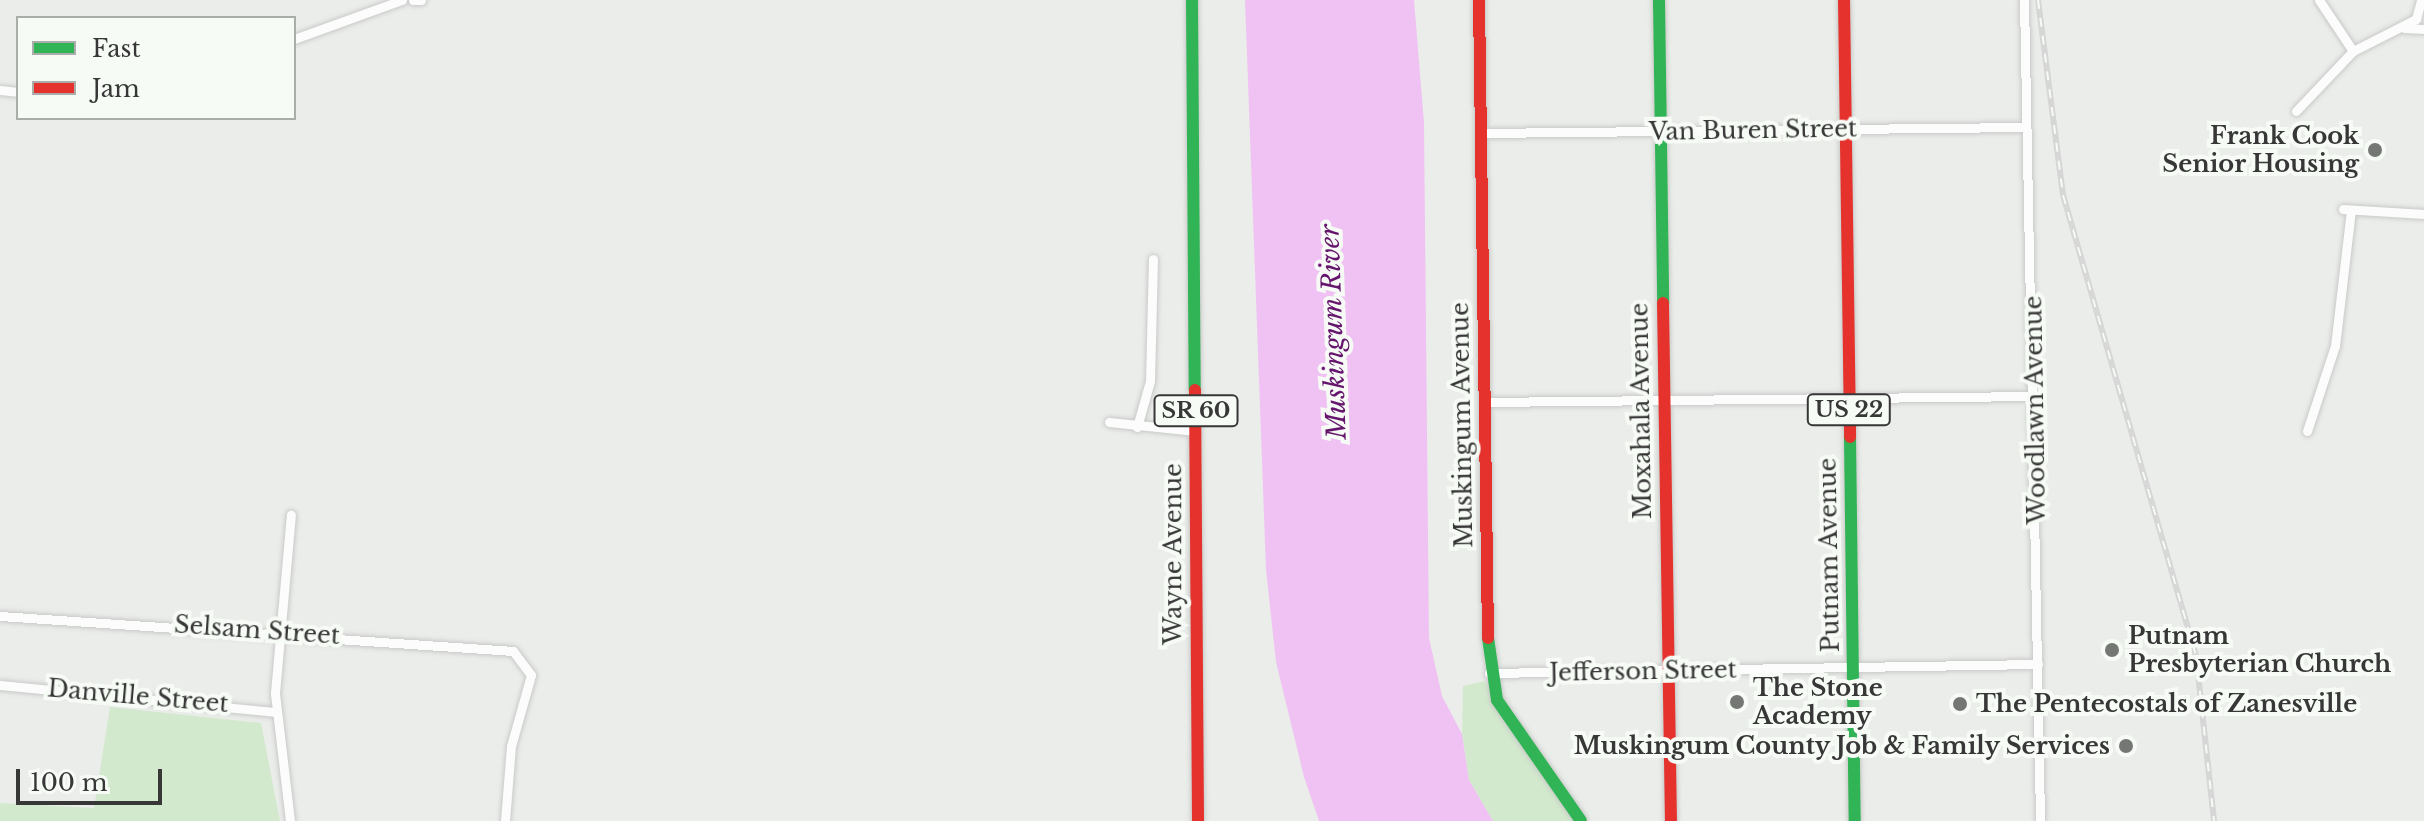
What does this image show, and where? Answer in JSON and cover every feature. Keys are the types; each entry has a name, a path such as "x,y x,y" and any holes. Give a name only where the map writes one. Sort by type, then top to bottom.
{"street":[{"path":"296,38 402,0"},
{"path":"413,0 421,0"},
{"name":"Wayne Avenue","path":"1192,0 1198,821"},
{"name":"Muskingum Avenue","path":"1479,0 1489,673 1497,700 1581,821"},
{"name":"Moxahala Avenue","path":"1659,0 1662,400 1671,821"},
{"name":"Putnam Avenue","path":"1844,0 1855,821"},
{"name":"Woodlawn Avenue","path":"2024,0 2025,127 2035,396 2040,821"},
{"path":"2319,0 2353,51"},
{"path":"2404,28 2423,0"},
{"path":"2296,111 2353,51 2404,28 2424,29"},
{"name":"Van Buren Street","path":"1480,133 2025,127"},
{"path":"2307,431 2335,346 2347,210 2424,214"},
{"path":"1137,427 1150,381 1153,259"},
{"path":"1483,402 2035,396"},
{"path":"1109,422 1196,431"},
{"path":"290,821 275,712 278,631 291,515"},
{"name":"Selsam Street","path":"0,616 278,631 513,651 531,675 511,746 505,821"},
{"name":"Jefferson Street","path":"1489,673 2038,664"},
{"name":"Danville Street","path":"0,685 275,712"}],"green space":[{"path":"1485,681 1575,821 1493,821 1469,780 1462,734 1463,686"},
{"path":"110,707 261,723 280,821 0,821 0,803 94,808"}],"water":[{"name":"Muskingum River","path":"1245,0 1414,0 1424,123 1429,638 1442,696 1462,734 1469,780 1493,821 1319,821 1304,777 1276,662 1266,570"}],"railway":[{"path":"2038,0 2063,195 2196,655 2214,821"}],"traffic: fast":[{"path":"1192,0 1195,390"},
{"path":"1659,0 1663,303"},
{"path":"1850,437 1855,821"},
{"path":"1488,638 1497,700 1581,821"}],"traffic: jam":[{"path":"1479,0 1488,638"},
{"path":"1844,0 1850,437"},
{"path":"1663,303 1671,821"},
{"path":"1195,390 1198,821"}],"place":[{"name":"Frank Cook Senior Housing","path":"2375,150"},
{"name":"Putnam Presbyterian Church","path":"2112,650"},
{"name":"The Stone Academy","path":"1737,702"},
{"name":"The Pentecostals of Zanesville","path":"1960,704"},
{"name":"Muskingum County Job & Family Services","path":"2126,746"}]}
